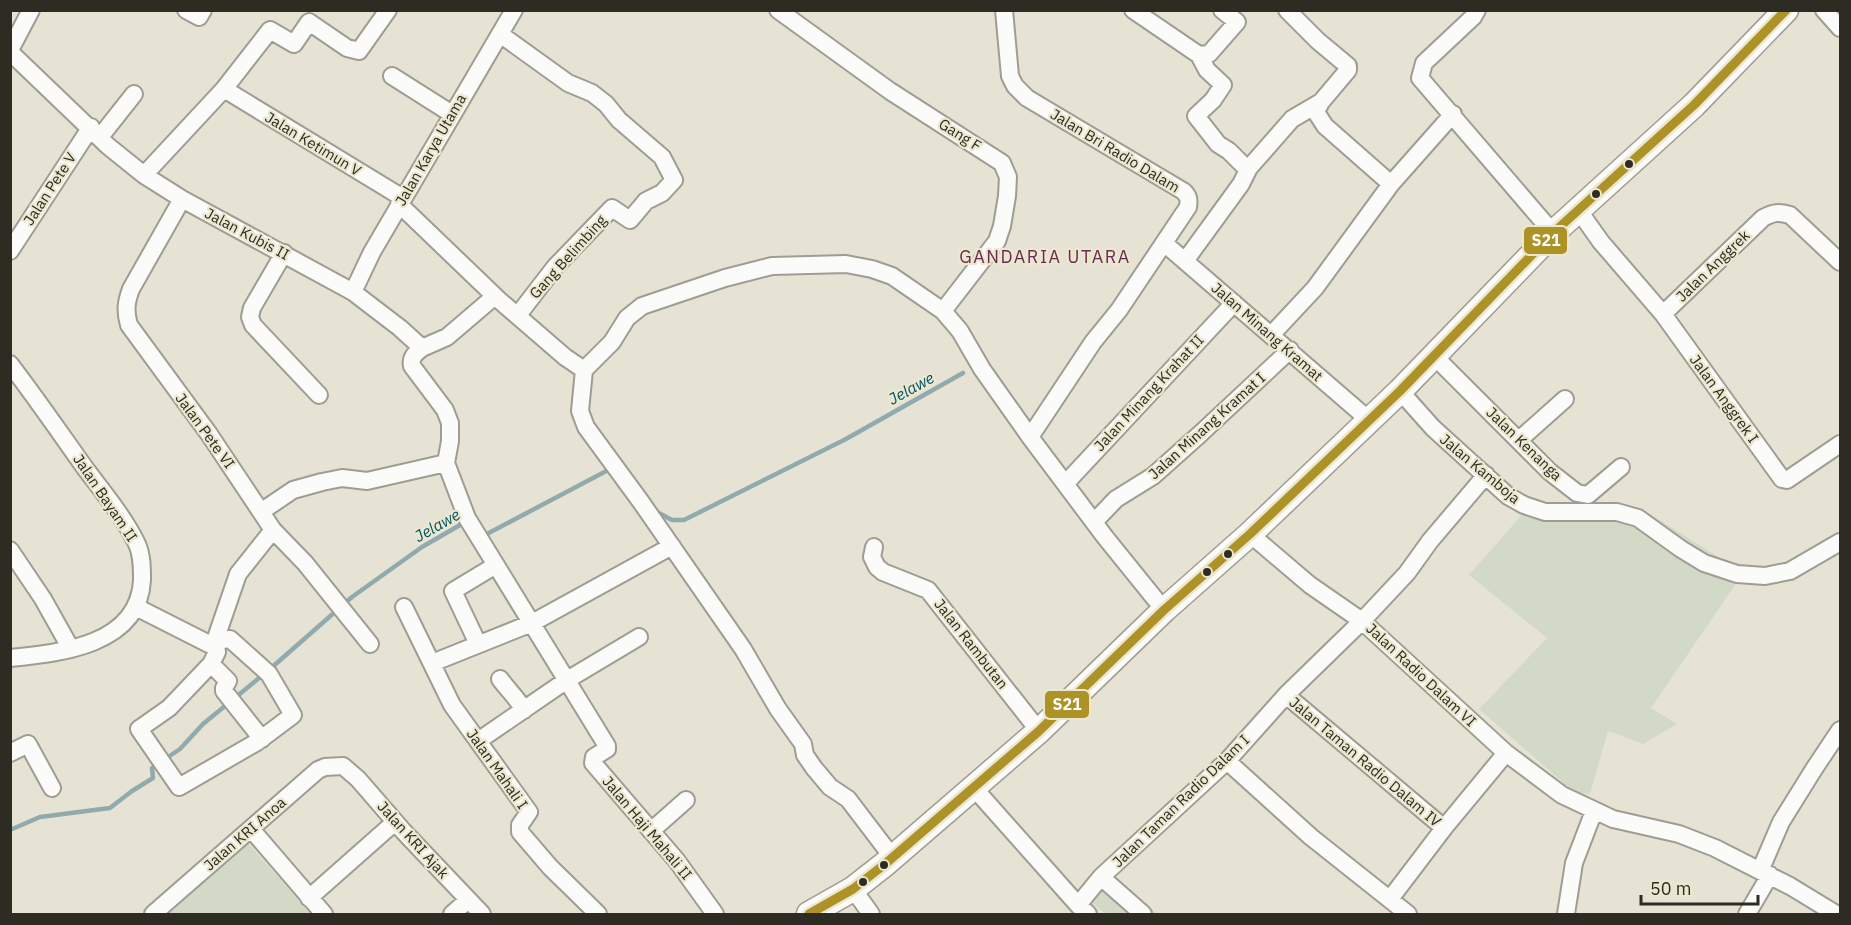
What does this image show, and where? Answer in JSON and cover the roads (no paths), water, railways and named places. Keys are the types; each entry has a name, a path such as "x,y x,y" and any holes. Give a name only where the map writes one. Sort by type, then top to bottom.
{"main road":[{"path":"809,915 853,889 893,858 1039,731 1164,610 1250,534 1400,391 1554,233 1694,105 1786,10"}],"street":[{"path":"10,50 31,10"},
{"path":"144,175 224,89 270,30 294,44 309,22 347,48 359,51 388,10"},
{"name":"Jalan Karya Utama","path":"352,292 401,201 514,10"},
{"name":"Jalan Bri Radio Dalam","path":"1004,10 1010,76 1015,86 1027,98 1188,196 1188,207 1119,310 1093,342 1030,437"},
{"path":"1132,10 1199,55 1207,70 1223,85 1213,100 1196,116 1218,144 1227,149 1246,168 1249,168"},
{"path":"1199,55 1209,54 1241,16 1222,10"},
{"path":"1287,10 1318,41 1348,66 1348,70 1316,111 1325,126 1391,184"},
{"path":"1477,10 1473,17 1424,63 1420,78 1554,233"},
{"path":"1824,10 1840,28"},
{"name":"Gang F","path":"786,12 890,91 1002,163 1008,177 1007,196 997,241 943,311"},
{"name":"Gang Belimbing","path":"500,34 568,83 592,93 606,104 619,120 662,157 674,180 662,193 646,201 630,220 612,208 555,267 518,315"},
{"name":"Jalan Kubis II","path":"10,50 124,160 144,175 182,199 352,292 400,328 422,348"},
{"path":"392,76 452,114"},
{"name":"Jalan Ketimun V","path":"224,89 401,201"},
{"name":"Jalan Pete V","path":"10,252 96,132 134,94"},
{"path":"1185,261 1241,184 1249,168 1292,119 1321,102"},
{"path":"1272,334 1315,288 1391,184 1453,114"},
{"name":"Jalan Pete VI","path":"182,199 131,289 126,303 129,326 209,434 273,530 305,563 370,644"},
{"path":"401,201 497,297 565,357 584,370"},
{"name":"Jalan Anggrek","path":"1579,211 1601,242 1663,314 1763,218 1772,213 1790,215 1840,262"},
{"name":"Jalan Minang Kramat","path":"1164,243 1369,420"},
{"path":"284,253 252,308 250,317 253,325 319,395"},
{"path":"893,858 848,799 830,786 814,768 805,755 802,744 778,710 743,649 581,417 584,370 612,342 627,318 642,306 725,278 772,266 846,264 892,276 943,311 960,331 982,369 1030,437 1164,610"},
{"path":"497,297 447,337 422,348 411,361 412,366 446,410 450,423 446,464 470,522 567,680"},
{"name":"Jalan Minang Krahat II","path":"1065,484 1234,303"},
{"name":"Jalan Anggrek I","path":"1663,314 1782,479 1787,480 1840,444"},
{"name":"Jalan Minang Kramat I","path":"1095,521 1116,499 1153,476 1200,435 1290,350"},
{"name":"Jalan Kenanga","path":"1433,355 1550,472 1567,486 1584,496 1593,492 1620,467"},
{"name":"Jalan Bayam II","path":"10,364 121,517 138,545 142,566 141,589 136,608"},
{"name":"Jalan Kamboja","path":"1400,391 1433,428 1508,496 1524,505 1545,512 1617,512 1638,518 1680,549 1696,558 1737,574 1765,576 1790,571 1838,548"},
{"path":"1519,440 1565,399"},
{"path":"262,511 293,490 322,482 342,478 367,481 446,464"},
{"name":"Jalan Taman Radio Dalam I","path":"1083,910 1101,878 1227,761 1286,695 1362,621 1407,573 1430,541 1486,475"},
{"path":"10,657 71,650 114,632 130,618 136,608 209,644 215,641 230,639 266,672 293,713 289,719 262,739 179,787 139,728 169,708 211,664 217,652 215,641 238,574 273,530"},
{"name":"Jalan Radio Dalam VI","path":"1250,534 1310,585 1362,621 1506,753 1562,795 1594,811 1622,821 1679,834 1715,848 1790,886 1836,915"},
{"path":"432,663 532,623 672,546"},
{"name":"Jalan Rambutan","path":"874,547 872,557 877,567 883,572 928,590 1039,731"},
{"path":"10,550 44,599 71,650"},
{"path":"478,644 453,591 496,565"},
{"name":"Jalan Mahali I","path":"404,607 452,705 528,812 520,825 520,832 550,867 598,915"},
{"path":"478,741 567,680 639,637"},
{"path":"211,664 228,681 224,688 231,700 262,739"},
{"path":"500,679 510,693 517,696 524,710"},
{"name":"Jalan Haji Mahali II","path":"567,680 607,746 607,749 594,757 593,763 678,861 715,915"},
{"name":"Jalan Taman Radio Dalam IV","path":"1286,695 1444,828"},
{"path":"1747,915 1765,873 1782,822 1840,730"},
{"path":"10,753 28,744 52,788"},
{"path":"1390,899 1444,828 1506,753"},
{"path":"1227,761 1311,837 1408,915"},
{"name":"Jalan KRI Ajak","path":"344,766 482,915"},
{"name":"Jalan KRI Anoa","path":"153,915 318,770 325,767 344,766"},
{"path":"974,788 1083,910"},
{"path":"651,831 686,800"},
{"path":"1566,915 1574,863 1594,811"},
{"path":"309,898 396,822"},
{"path":"251,829 324,915"},
{"path":"1101,878 1143,915"},
{"path":"853,889 871,915"},
{"path":"452,915 468,900"}],"waterway":[{"name":"Jelawe","path":"657,512 672,520 684,520 846,439 963,373"},
{"name":"Jelawe","path":"482,532 485,535 612,468"},
{"name":"Jelawe","path":"270,669 352,597 422,547 467,521"},
{"name":"Jelawe","path":"10,830 40,817 110,808 153,778 152,768 180,749 203,724 264,674"}],"district":[{"name":"GANDARIA UTARA","path":"1045,257"}]}
